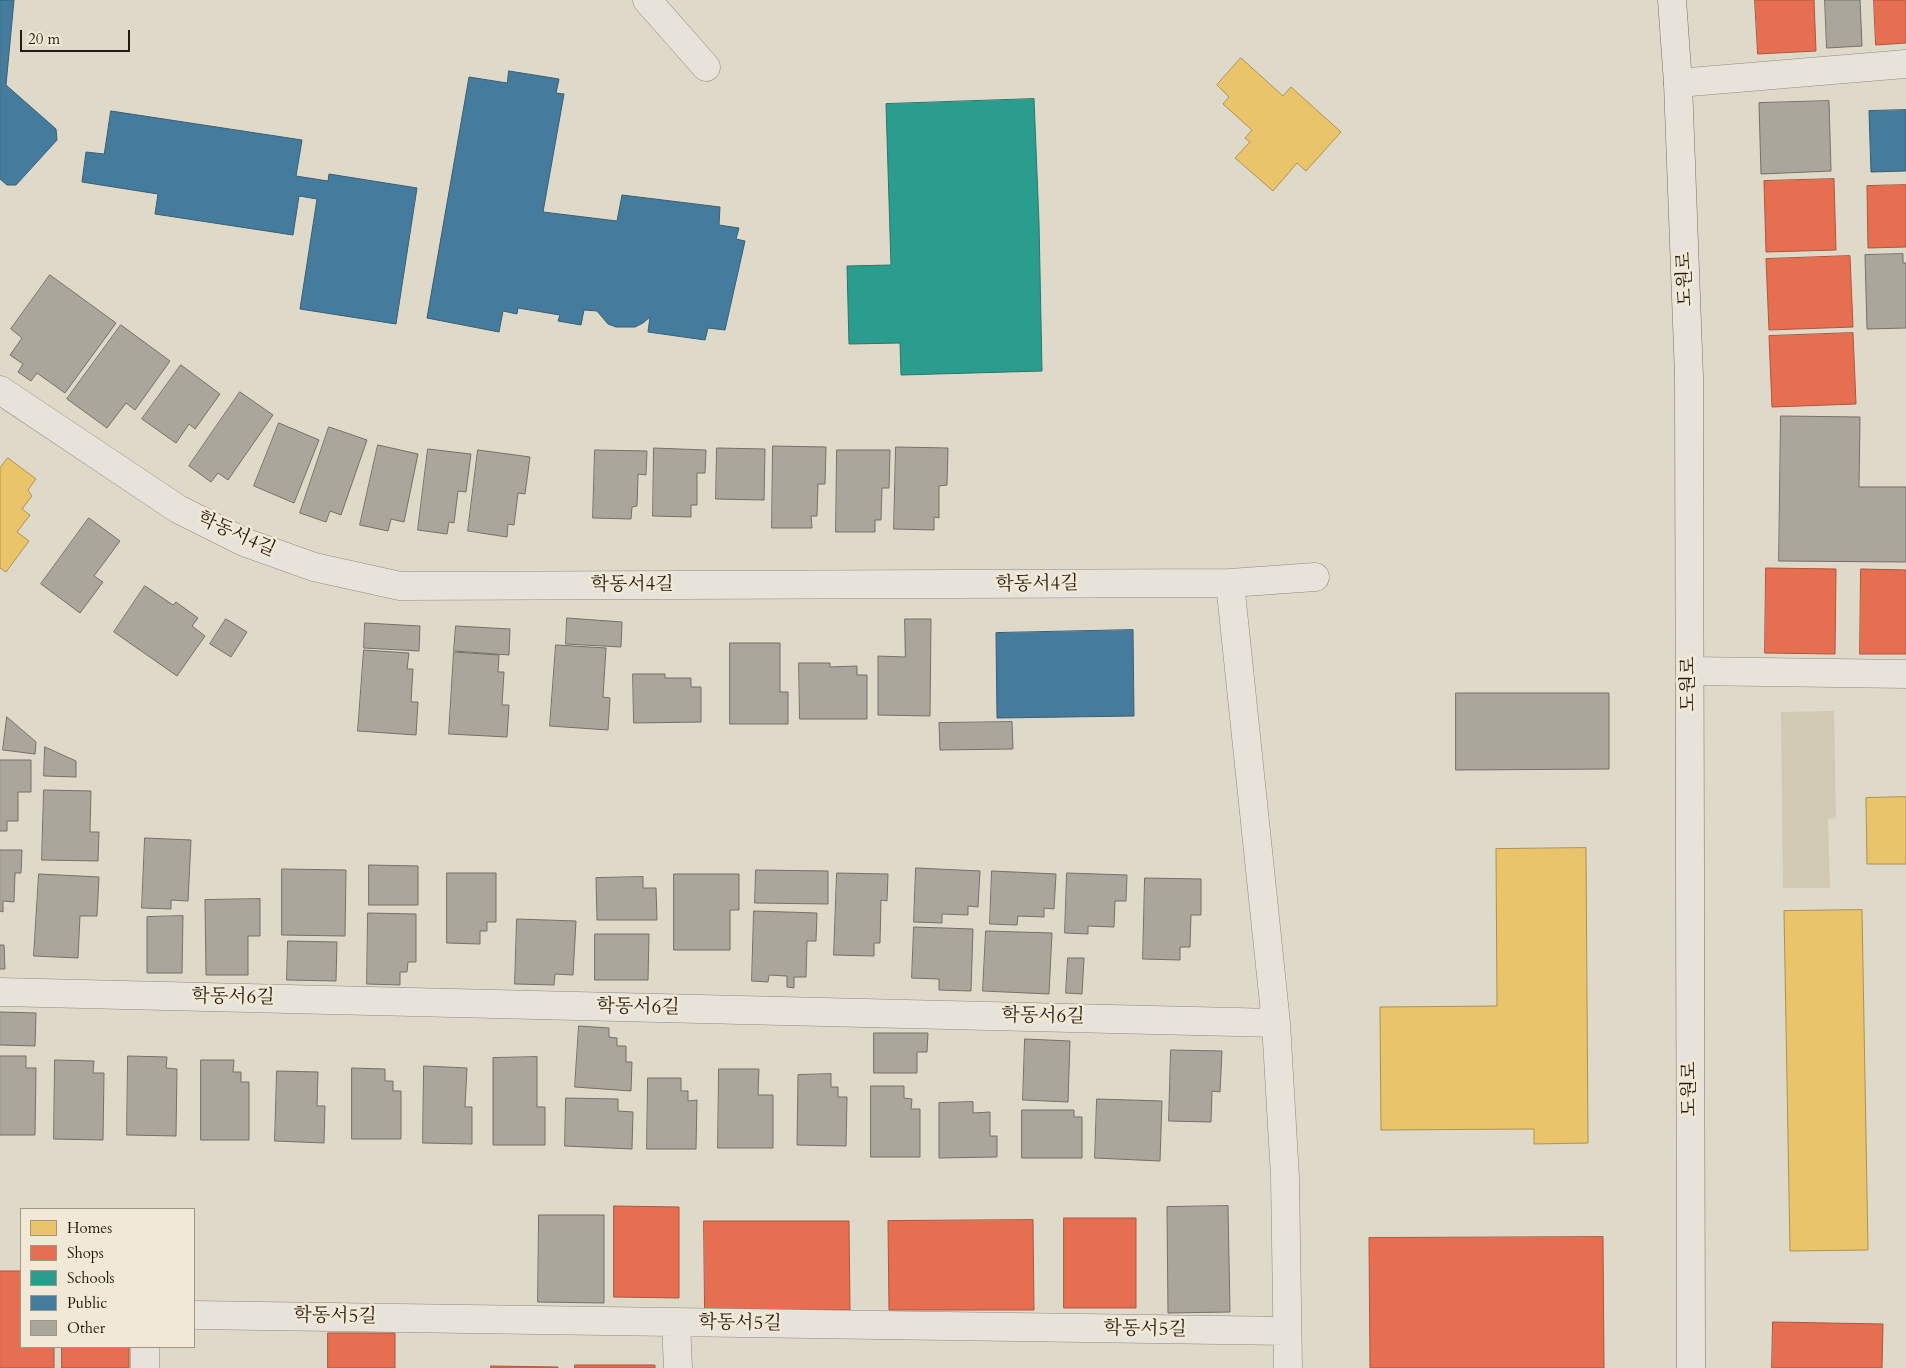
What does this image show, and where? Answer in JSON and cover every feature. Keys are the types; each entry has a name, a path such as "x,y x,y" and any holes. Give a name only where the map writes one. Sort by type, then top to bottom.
{"street":[{"path":"647,0 706,68"},
{"name":"도원로","path":"1672,0 1678,83 1689,378 1691,1368"},
{"path":"1678,83 1906,64"},
{"name":"학동서4길","path":"0,390 178,509 244,542 314,567 400,586 1230,583 1315,577"},
{"path":"1230,583 1276,1023 1285,1177 1288,1368"},
{"path":"1690,672 1906,674"},
{"name":"학동서6길","path":"0,992 1276,1023"},
{"name":"학동서5길","path":"195,1315 676,1324 1287,1331"},
{"path":"676,1324 678,1368"},
{"path":"145,1348 145,1368"}],"shaded area":[{"path":"1834,711 1836,818 1828,819 1830,888 1783,888 1781,712"}],"building: Homes":[{"path":"1241,58 1283,96 1291,87 1341,132 1306,171 1297,163 1273,191 1235,158 1250,142 1245,138 1252,130 1223,104 1229,97 1217,85"},
{"path":"8,458 36,479 28,490 32,496 22,509 30,515 17,532 29,541 6,572 0,568 0,468"},
{"path":"1906,797 1906,864 1867,864 1866,798"},
{"path":"1586,848 1588,1143 1534,1144 1534,1129 1381,1130 1380,1007 1497,1006 1496,849"},
{"path":"1862,910 1868,1250 1790,1251 1784,911"}],"building: Shops":[{"path":"1755,0 1814,0 1816,51 1758,54"},
{"path":"1874,0 1906,0 1906,43 1876,45"},
{"path":"1834,179 1836,250 1766,252 1764,181"},
{"path":"1906,185 1906,247 1868,248 1867,186"},
{"path":"1850,256 1853,327 1769,330 1766,259"},
{"path":"1853,333 1856,404 1772,407 1769,336"},
{"path":"1766,568 1836,569 1835,654 1765,653"},
{"path":"1861,569 1906,570 1906,654 1860,654"},
{"path":"614,1206 679,1207 679,1298 614,1297"},
{"path":"1064,1218 1136,1218 1136,1308 1064,1308"},
{"path":"1033,1220 1034,1310 889,1310 888,1221"},
{"path":"704,1221 849,1221 850,1310 705,1311"},
{"path":"1603,1237 1604,1368 1370,1368 1369,1238"},
{"path":"0,1271 20,1271 20,1348 54,1348 54,1368 0,1368"},
{"path":"1773,1322 1883,1324 1882,1368 1772,1368"},
{"path":"328,1333 395,1333 395,1368 328,1368"},
{"path":"62,1348 129,1348 129,1368 62,1368"},
{"path":"575,1365 655,1365 655,1368 575,1368"},
{"path":"491,1366 558,1367 558,1368 491,1368"}],"building: Schools":[{"path":"1034,99 1042,371 901,375 900,343 849,344 847,266 891,265 886,104"}],"building: Public":[{"path":"0,0 14,0 6,85 56,129 57,140 16,185 7,185 0,179"},
{"path":"509,71 559,79 556,93 564,94 543,212 617,221 622,195 720,207 719,225 739,228 736,239 745,241 725,330 708,328 705,340 648,332 650,317 635,327 616,327 608,324 597,311 584,310 581,325 558,321 560,315 518,308 517,314 503,311 499,332 427,318 469,77 507,83"},
{"path":"1906,110 1906,171 1871,172 1869,111"},
{"path":"111,111 302,140 296,176 328,181 329,174 417,188 396,324 300,309 317,199 299,196 293,235 155,214 158,194 82,182 86,152 104,154"},
{"path":"1133,630 1134,716 997,718 996,633"}],"building: Other":[{"path":"1825,0 1860,0 1862,46 1827,48"},
{"path":"1829,101 1831,171 1761,174 1759,103"},
{"path":"1903,254 1903,263 1906,263 1906,328 1867,329 1865,255"},
{"path":"50,275 116,323 65,393 37,373 31,381 18,372 23,364 10,355 22,338 11,329"},
{"path":"121,325 170,361 135,410 126,403 107,428 67,399"},
{"path":"181,365 220,394 195,429 189,424 176,443 142,419"},
{"path":"240,392 273,415 228,480 218,473 211,482 189,466"},
{"path":"1781,416 1860,417 1859,487 1906,487 1906,562 1779,561"},
{"path":"279,423 319,440 294,503 254,486"},
{"path":"329,427 367,440 341,515 330,511 326,522 300,513"},
{"path":"378,445 418,454 404,522 391,519 388,531 360,525"},
{"path":"773,446 826,447 825,484 818,484 817,516 811,516 812,528 772,528"},
{"path":"896,447 948,448 947,485 939,486 939,518 934,517 934,530 894,529"},
{"path":"654,448 706,450 705,473 697,473 697,505 691,505 691,517 653,516"},
{"path":"717,448 765,449 764,500 716,499"},
{"path":"428,449 471,454 466,492 458,491 454,523 449,522 447,534 418,530"},
{"path":"478,450 530,457 525,494 518,493 514,525 508,524 507,537 468,531"},
{"path":"595,450 647,451 646,475 638,474 637,506 632,507 631,519 593,518"},
{"path":"837,450 890,450 889,488 882,488 881,520 875,520 875,532 836,532"},
{"path":"89,518 120,541 94,576 103,582 80,613 41,584"},
{"path":"145,586 173,605 176,602 198,618 192,626 205,636 177,676 114,632"},
{"path":"567,618 622,622 621,647 566,644"},
{"path":"226,619 247,632 231,657 210,644"},
{"path":"905,619 931,619 930,716 878,715 878,656 905,657"},
{"path":"365,623 420,626 419,651 364,648"},
{"path":"456,626 510,629 509,655 454,651"},
{"path":"730,643 780,643 780,692 788,692 788,724 730,724"},
{"path":"556,645 606,648 603,697 610,698 608,730 550,726"},
{"path":"364,650 409,653 407,669 413,669 411,702 418,702 416,735 358,731"},
{"path":"454,652 499,655 498,672 504,672 502,705 509,705 507,737 449,734"},
{"path":"799,663 830,663 830,667 857,666 857,675 867,675 867,719 800,719"},
{"path":"633,674 665,674 665,678 691,678 691,687 701,687 701,722 634,723"},
{"path":"1456,693 1609,693 1609,769 1456,770"},
{"path":"7,717 36,742 35,754 3,750"},
{"path":"1012,722 1013,749 940,750 939,723"},
{"path":"45,747 76,761 76,777 44,776"},
{"path":"0,760 31,760 31,792 18,792 18,821 7,821 7,831 0,831"},
{"path":"44,790 91,791 90,832 99,832 98,861 42,860"},
{"path":"145,838 191,840 188,901 171,900 171,909 142,908"},
{"path":"0,850 22,850 21,873 15,873 14,902 3,901 3,912 0,911"},
{"path":"369,865 418,866 418,905 369,905"},
{"path":"916,868 980,871 978,907 968,906 968,915 942,914 942,923 914,922"},
{"path":"282,869 346,870 345,936 282,935"},
{"path":"756,870 828,871 828,904 755,903"},
{"path":"992,871 1056,874 1054,909 1044,908 1044,917 1018,916 1017,925 990,924"},
{"path":"447,873 496,873 496,922 487,922 487,931 480,931 480,944 447,943"},
{"path":"837,873 888,874 887,901 881,900 880,943 874,943 874,956 834,955"},
{"path":"1067,873 1127,875 1126,901 1115,901 1114,927 1088,926 1088,934 1065,933"},
{"path":"39,874 99,877 97,916 80,916 78,958 34,956"},
{"path":"674,874 739,874 739,910 730,910 730,950 674,950"},
{"path":"643,877 643,888 656,888 657,920 597,920 596,878"},
{"path":"1145,878 1201,879 1201,915 1191,915 1190,947 1180,947 1180,960 1143,959"},
{"path":"260,899 260,936 248,936 248,975 206,975 205,900"},
{"path":"754,911 817,913 816,941 807,941 806,977 794,977 794,988 787,987 787,976 769,975 768,982 752,981"},
{"path":"368,913 416,914 416,962 408,962 407,972 400,972 400,985 367,984"},
{"path":"183,916 182,973 147,973 147,917"},
{"path":"517,919 576,921 573,975 555,974 554,985 515,984"},
{"path":"914,927 973,929 971,991 939,990 939,979 912,978"},
{"path":"986,931 1052,933 1049,994 983,991"},
{"path":"595,934 649,934 648,980 595,980"},
{"path":"288,941 337,942 336,981 287,980"},
{"path":"0,945 4,945 5,969 0,969"},
{"path":"1068,958 1084,958 1082,994 1066,993"},
{"path":"0,1012 36,1013 35,1046 0,1045"},
{"path":"579,1026 609,1028 609,1037 617,1038 617,1046 626,1046 626,1062 632,1062 631,1091 575,1087"},
{"path":"874,1033 928,1033 927,1052 917,1052 917,1073 874,1073"},
{"path":"1025,1039 1070,1041 1068,1102 1023,1100"},
{"path":"1171,1050 1222,1051 1220,1092 1212,1091 1211,1122 1169,1121"},
{"path":"0,1056 26,1056 26,1068 36,1068 35,1135 0,1135"},
{"path":"128,1056 167,1057 166,1068 177,1069 176,1136 127,1135"},
{"path":"537,1057 537,1107 545,1107 545,1145 493,1145 493,1058"},
{"path":"55,1060 94,1061 93,1073 104,1073 103,1140 54,1139"},
{"path":"201,1060 234,1060 233,1072 241,1072 241,1082 249,1082 249,1140 201,1140"},
{"path":"424,1066 467,1068 465,1107 472,1107 472,1144 423,1143"},
{"path":"352,1068 385,1069 385,1081 393,1081 393,1091 401,1091 401,1139 352,1139"},
{"path":"719,1069 759,1069 758,1095 773,1095 773,1148 718,1148"},
{"path":"277,1071 318,1072 317,1106 325,1106 324,1143 275,1141"},
{"path":"831,1074 831,1087 838,1087 838,1097 847,1097 846,1146 797,1145 798,1075"},
{"path":"648,1078 681,1078 681,1091 688,1091 688,1101 697,1100 696,1149 647,1149"},
{"path":"871,1086 904,1086 904,1098 912,1099 911,1109 920,1109 920,1157 871,1157"},
{"path":"566,1098 618,1099 618,1111 633,1112 632,1149 565,1146"},
{"path":"1097,1099 1162,1101 1160,1161 1095,1158"},
{"path":"973,1102 973,1113 990,1112 990,1136 997,1136 997,1157 939,1158 939,1103"},
{"path":"1022,1110 1074,1110 1074,1117 1082,1117 1082,1158 1022,1158"},
{"path":"1228,1206 1230,1312 1168,1313 1167,1207"},
{"path":"539,1215 604,1215 604,1303 538,1302"}]}
